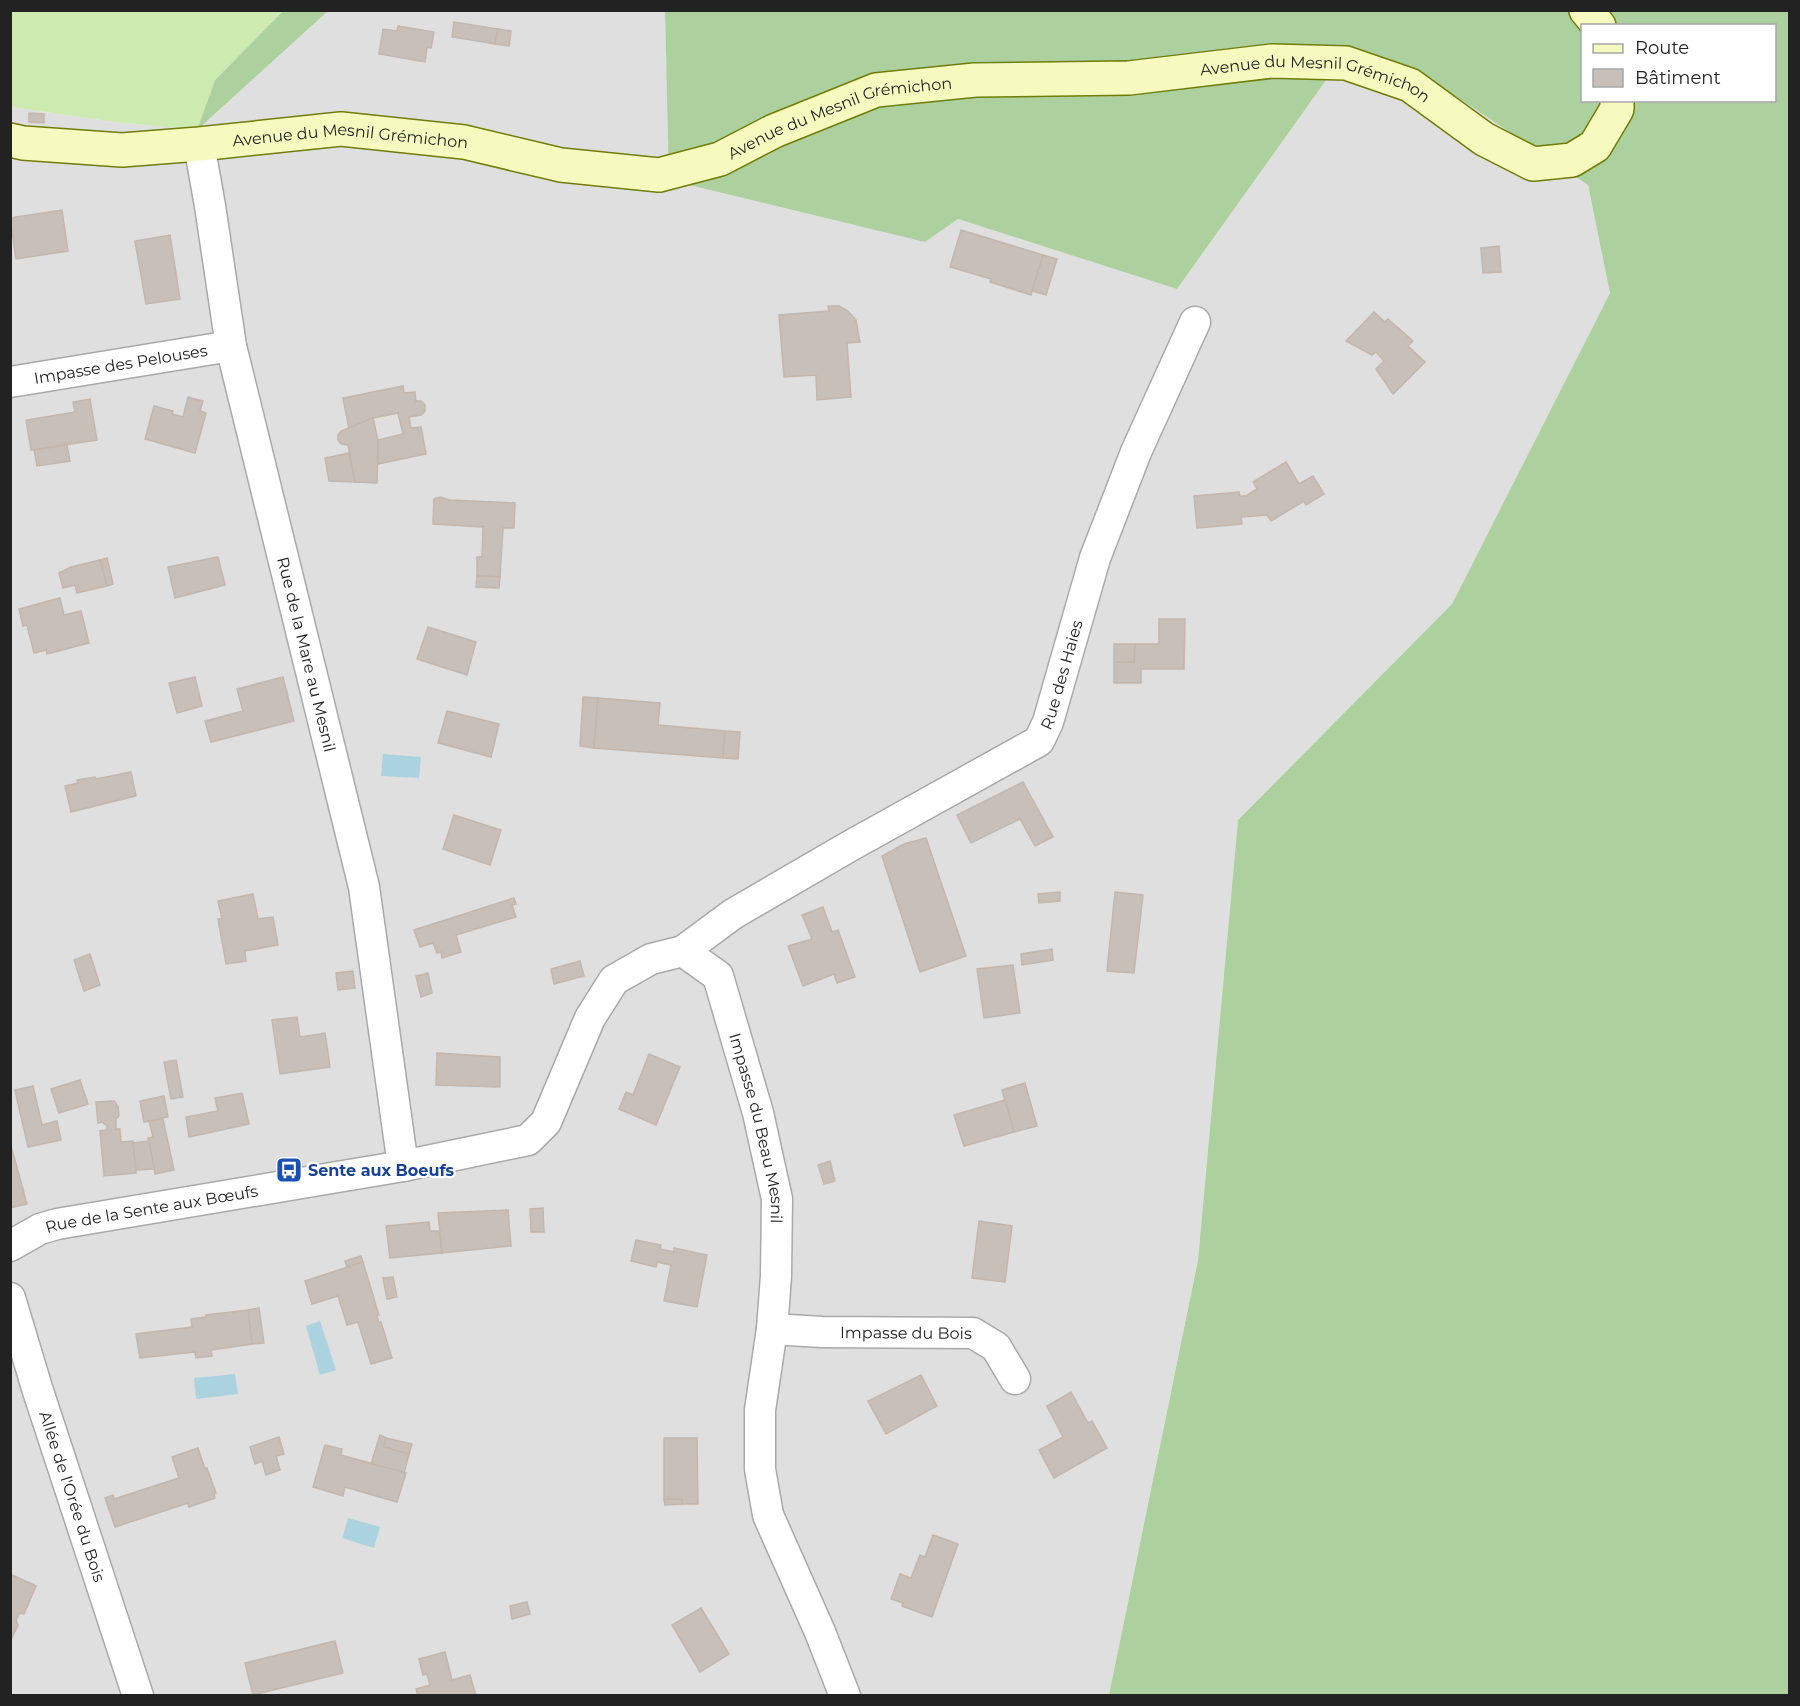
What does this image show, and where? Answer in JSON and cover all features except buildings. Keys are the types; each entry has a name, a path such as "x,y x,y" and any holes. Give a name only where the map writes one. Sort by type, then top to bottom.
{"street":[{"path":"1586,10 1597,24"},
{"name":"Avenue du Mesnil Grémichon","path":"10,140 23,143 122,150 341,129 464,142 561,165 659,175 720,159 774,131 876,90 975,80 1129,78 1283,61 1346,63 1410,85 1484,139 1533,164 1572,160 1595,146 1617,109 1617,102"},
{"name":"Rue de la Mare au Mesnil","path":"199,144 231,346 364,887 404,1166"},
{"name":"Rue des Haies","path":"683,951 733,914 1039,741 1048,722 1095,558 1136,452 1195,322"},
{"name":"Impasse des Pelouses","path":"10,382 231,346"},
{"path":"404,1166 528,1140 546,1122 590,1018 614,980 651,959 683,951"},
{"name":"Impasse du Beau Mesnil","path":"683,951 718,976 758,1113 777,1199 776,1276 772,1329 760,1410 759,1469 768,1515 845,1695"},
{"name":"Rue de la Sente aux Bœufs","path":"10,1246 40,1229 57,1224 404,1166"},
{"name":"Allée de l'Orée du Bois","path":"10,1298 37,1388 138,1695"},
{"name":"Impasse du Bois","path":"772,1329 822,1332 973,1333 996,1347 1015,1379"}],"shaded area":[{"path":"328,11 665,11 670,180 958,219 1177,289 1329,76 1411,66 1588,185 1610,293 1452,604 1238,820 1198,1259 1109,1695 11,1696 11,107 115,122 197,130"}],"green space":[{"path":"11,11 283,11 215,80 197,130 115,122 11,107"},
{"path":"283,11 328,11 197,130 215,80"},
{"path":"665,11 1789,11 1789,1695 1109,1695 1198,1260 1238,820 1452,604 1610,293 1588,185 1411,66 1329,76 1177,289 958,219 925,242 669,180"}],"water":[{"path":"383,754 421,757 419,778 381,776"},
{"path":"320,1321 336,1370 320,1375 306,1326"},
{"path":"235,1374 238,1394 196,1399 194,1378"},
{"path":"348,1518 380,1527 374,1548 342,1538"}],"place":[{"name":"Sente aux Boeufs","path":"289,1170"}]}
